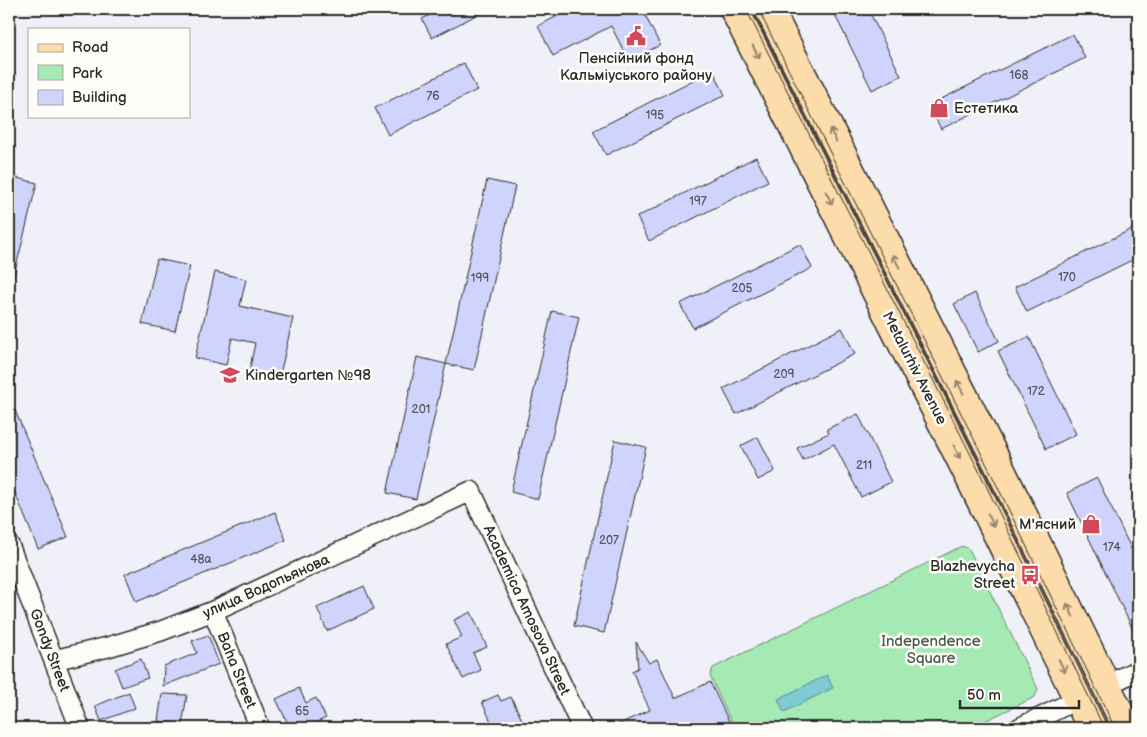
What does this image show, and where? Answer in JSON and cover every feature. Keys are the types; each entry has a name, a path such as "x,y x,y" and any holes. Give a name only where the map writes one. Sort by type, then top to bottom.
{"main road":[{"name":"Metalurhiv Avenue","path":"734,9 969,476 1092,728"},
{"name":"Metalurhiv Avenue","path":"769,9 997,462 1127,728"},
{"path":"1078,699 1107,685"}],"street":[{"name":"улица Водопьянова","path":"54,660 108,647 161,631 213,611 471,491"},
{"name":"Academica Amosova Street","path":"471,491 582,728"},
{"name":"Gondy Street","path":"9,545 80,728"},
{"name":"Baha Street","path":"213,611 260,728"},
{"path":"1107,685 1138,670"},
{"path":"1019,728 1078,699"}],"green space":[{"name":"Independence Square","path":"962,546 969,549 1038,689 1035,697 970,728 734,728 710,676 713,668"}],"water":[{"path":"827,675 833,688 784,712 778,699"}],"building":[{"path":"441,9 488,9 432,38 422,19"},
{"path":"571,9 642,9 660,45 629,61 611,26 553,56 538,26"},
{"path":"832,9 868,9 901,76 872,90"},
{"path":"1073,34 1085,58 941,129 929,105"},
{"path":"464,63 477,90 388,135 375,108"},
{"path":"713,70 725,95 606,155 593,131"},
{"path":"756,157 768,181 649,241 637,217"},
{"path":"9,176 37,183 13,279 9,278"},
{"path":"487,180 515,186 474,370 446,364"},
{"path":"1138,226 1138,257 1027,312 1015,287"},
{"path":"800,244 812,268 693,328 680,304"},
{"path":"157,259 190,266 175,331 142,324"},
{"path":"215,272 246,279 240,306 293,318 279,379 249,372 255,343 232,338 226,365 195,358"},
{"path":"975,293 999,341 978,352 954,304"},
{"path":"552,311 579,317 538,499 511,492"},
{"path":"842,328 855,354 736,414 723,389"},
{"path":"1029,337 1076,434 1046,449 998,351"},
{"path":"417,357 446,364 416,499 387,493"},
{"path":"9,396 68,537 38,549 9,478"},
{"path":"858,414 891,482 861,497 834,444 803,460 797,448 829,433 827,429"},
{"path":"758,437 775,471 758,480 741,446"},
{"path":"615,440 646,447 604,633 574,626"},
{"path":"1097,478 1138,563 1138,640 1067,493"},
{"path":"275,512 286,540 136,602 125,574"},
{"path":"364,586 374,609 327,631 317,608"},
{"path":"471,612 487,647 473,653 481,670 463,679 446,644 462,637 454,620"},
{"path":"208,635 219,664 163,686 164,666 197,653 192,641"},
{"path":"636,642 649,663 657,659 675,698 710,682 732,728 610,728 650,710 632,671 638,668"},
{"path":"141,659 148,678 122,687 115,669"},
{"path":"299,688 306,703 316,698 326,718 304,728 290,728 276,699"},
{"path":"129,692 135,708 101,721 95,706"},
{"path":"162,694 187,695 182,725 158,721"},
{"path":"498,695 501,701 511,697 526,728 494,728 482,702"}],"tram line":[{"path":"746,9 979,471 1104,728"},
{"path":"758,9 988,467 1115,728"}],"place":[{"name":"Пенсійний фонд Кальміуського району","path":"636,36"},
{"name":"Естетика","path":"939,108"},
{"name":"Kindergarten №98","path":"230,375"},
{"name":"М'ясний","path":"1091,524"},
{"name":"Blazhevycha Street","path":"1030,575"}]}
